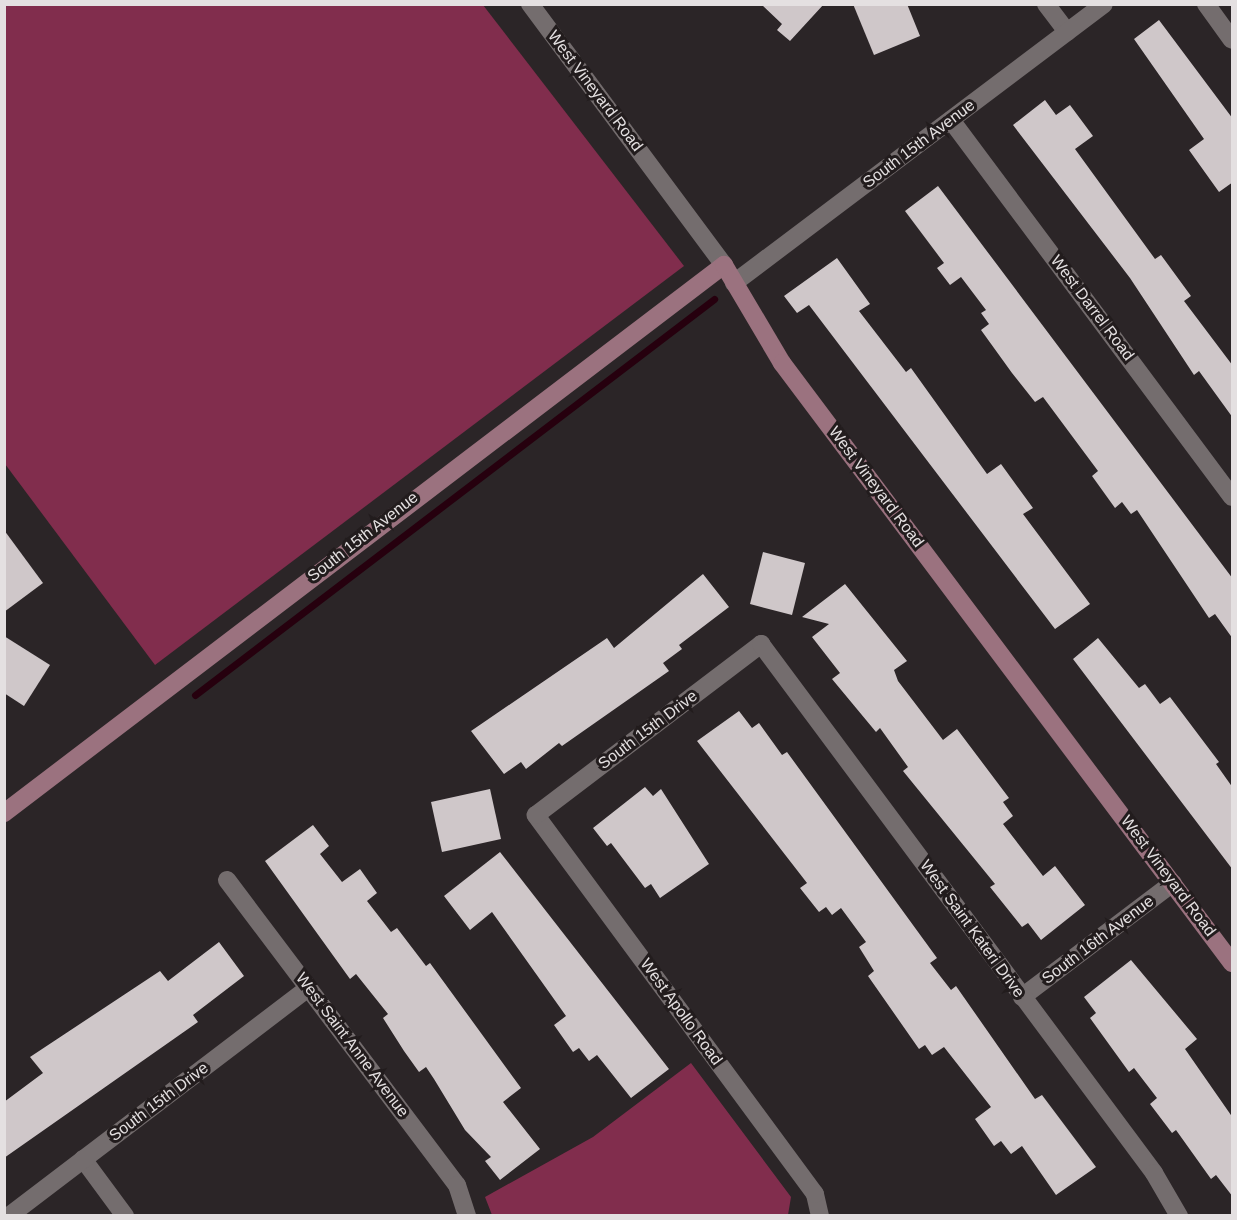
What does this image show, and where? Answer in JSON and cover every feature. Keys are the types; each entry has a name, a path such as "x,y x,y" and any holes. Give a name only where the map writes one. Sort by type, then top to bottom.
{"street":[{"name":"West Vineyard Road","path":"530,4 724,265 782,363 1233,963"},
{"path":"1046,4 1067,32"},
{"name":"South 15th Avenue","path":"734,283 1104,4"},
{"path":"1206,4 1233,40"},
{"name":"West Darrel Road","path":"951,120 1233,496"},
{"name":"South 15th Avenue","path":"4,813 724,265"},
{"name":"South 15th Drive","path":"536,815 761,644"},
{"name":"West Saint Kateri Drive","path":"761,644 1154,1173 1179,1215"},
{"name":"West Apollo Road","path":"536,815 815,1194 821,1213"},
{"name":"West Saint Anne Avenue","path":"227,880 457,1185 467,1215"},
{"name":"South 16th Avenue","path":"1022,997 1173,883"},
{"name":"South 15th Drive","path":"9,1215 308,988"},
{"path":"83,1159 125,1215"}],"shaded area":[{"path":"5,4 483,5 684,266 155,665 5,464"},
{"path":"691,1063 791,1197 788,1215 492,1215 485,1197 593,1137"}],"building":[{"path":"761,4 824,4 790,41 777,30 782,24"},
{"path":"853,4 907,4 920,36 874,55"},
{"path":"1159,20 1233,119 1233,182 1219,192 1189,150 1204,139 1134,39"},
{"path":"1045,100 1056,115 1070,105 1093,136 1075,149 1155,259 1161,255 1191,296 1184,301 1233,366 1233,418 1199,371 1194,375 1130,278 1013,125"},
{"path":"938,186 1233,579 1233,639 1215,614 1209,618 1137,510 1131,514 1122,502 1115,508 1092,476 1098,471 1043,397 1035,402 1012,373 981,330 989,324 981,313 986,310 961,277 950,285 937,268 944,263 905,211"},
{"path":"837,258 870,304 859,311 906,372 911,368 987,474 1001,464 1033,508 1023,514 1090,604 1055,629 809,305 797,313 784,296"},
{"path":"4,530 43,583 4,612"},
{"path":"763,552 805,563 792,615 750,604"},
{"path":"703,574 729,607 679,645 682,649 663,663 669,671 562,746 559,743 526,769 521,762 504,774 471,731 607,638 614,648"},
{"path":"845,584 907,661 894,670 898,681 943,740 957,729 1009,798 1003,802 1013,816 1003,824 1043,876 1055,866 1085,905 1041,940 1028,923 1022,927 990,887 995,884 903,771 908,767 880,728 876,732 832,679 840,673 812,637 829,624 802,617"},
{"path":"4,636 50,665 24,706 4,693"},
{"path":"1098,638 1139,688 1145,684 1160,704 1170,697 1219,762 1216,764 1233,788 1233,870 1073,659"},
{"path":"739,711 752,728 759,723 782,755 787,752 937,958 930,963 951,990 956,986 1035,1099 1042,1095 1096,1167 1056,1195 1022,1146 1011,1154 1001,1141 994,1146 975,1119 991,1107 944,1047 932,1055 925,1045 919,1049 868,976 874,971 859,947 866,942 841,908 832,915 826,907 819,912 800,888 807,883 697,741"},
{"path":"645,787 653,796 661,789 709,864 660,898 651,884 645,888 611,843 607,846 593,828"},
{"path":"490,789 501,839 442,852 431,802"},
{"path":"313,825 329,846 320,854 342,882 360,869 377,893 367,901 391,932 397,928 426,966 430,963 521,1088 503,1102 540,1149 500,1180 485,1161 491,1157 465,1130 426,1067 419,1072 404,1051 383,1018 388,1014 356,974 350,979 265,861"},
{"path":"500,852 669,1069 631,1098 597,1055 589,1061 579,1048 573,1052 554,1025 566,1016 492,912 470,930 444,896"},
{"path":"219,942 244,976 193,1015 198,1022 4,1158 4,1102 43,1073 30,1057 160,971 168,981"},
{"path":"1131,960 1197,1039 1185,1049 1233,1118 1233,1197 1216,1175 1211,1179 1176,1130 1172,1133 1150,1104 1157,1098 1134,1068 1129,1072 1090,1018 1096,1013 1084,997"}],"waterway":[{"path":"195,695 714,299"}]}
